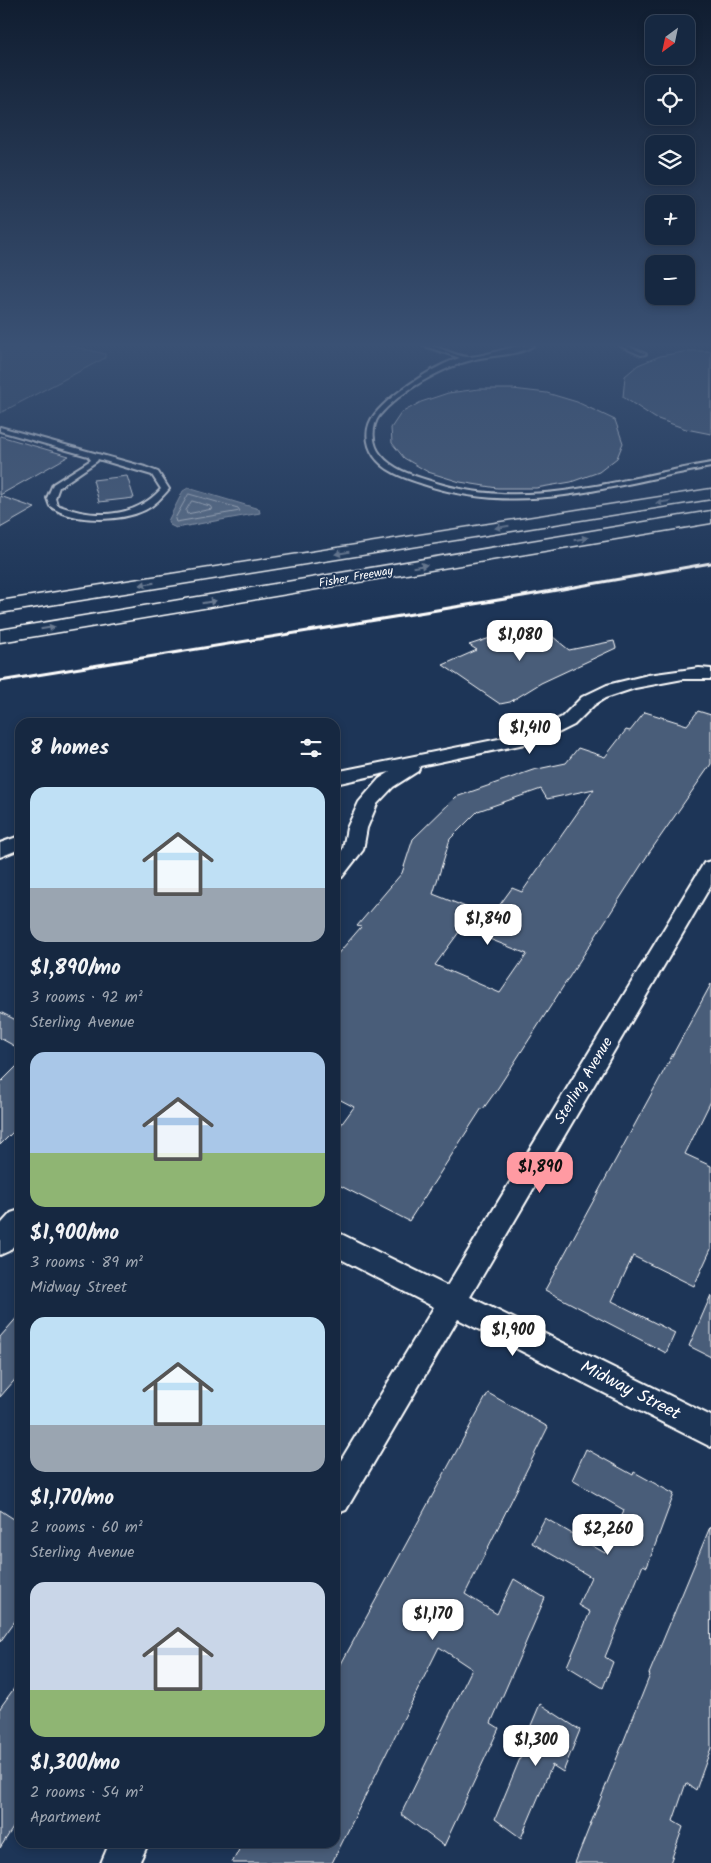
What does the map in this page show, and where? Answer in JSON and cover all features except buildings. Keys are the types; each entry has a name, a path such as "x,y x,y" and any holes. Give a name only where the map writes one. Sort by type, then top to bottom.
{"highway":[{"name":"Fisher Freeway","path":"0,607 711,494"},
{"name":"Fisher Freeway","path":"0,636 711,517"}],"street":[{"path":"340,777 538,736 565,723 588,702 605,692 626,685 688,673 711,674"},
{"path":"340,866 353,850 357,828 369,802 376,792 397,775 414,766 446,756"},
{"name":"Sterling Avenue","path":"340,1491 711,868"},
{"path":"0,1243 15,1226"},
{"name":"Midway Street","path":"340,1246 711,1432"},
{"path":"119,1863 128,1848"}],"lane":[{"path":"11,432 90,454 156,474 165,489 159,498 143,508 125,514 103,517 65,511 54,506 51,498 56,486 95,460 90,454"},
{"path":"370,432 372,448 379,459 402,474 428,484 458,491 513,497 574,493 673,471 711,465"}],"water":[{"path":"188,488 259,509 260,513 176,528 170,525 168,521 183,491"}],"railway":[{"path":"0,681 523,596 711,563"}]}
